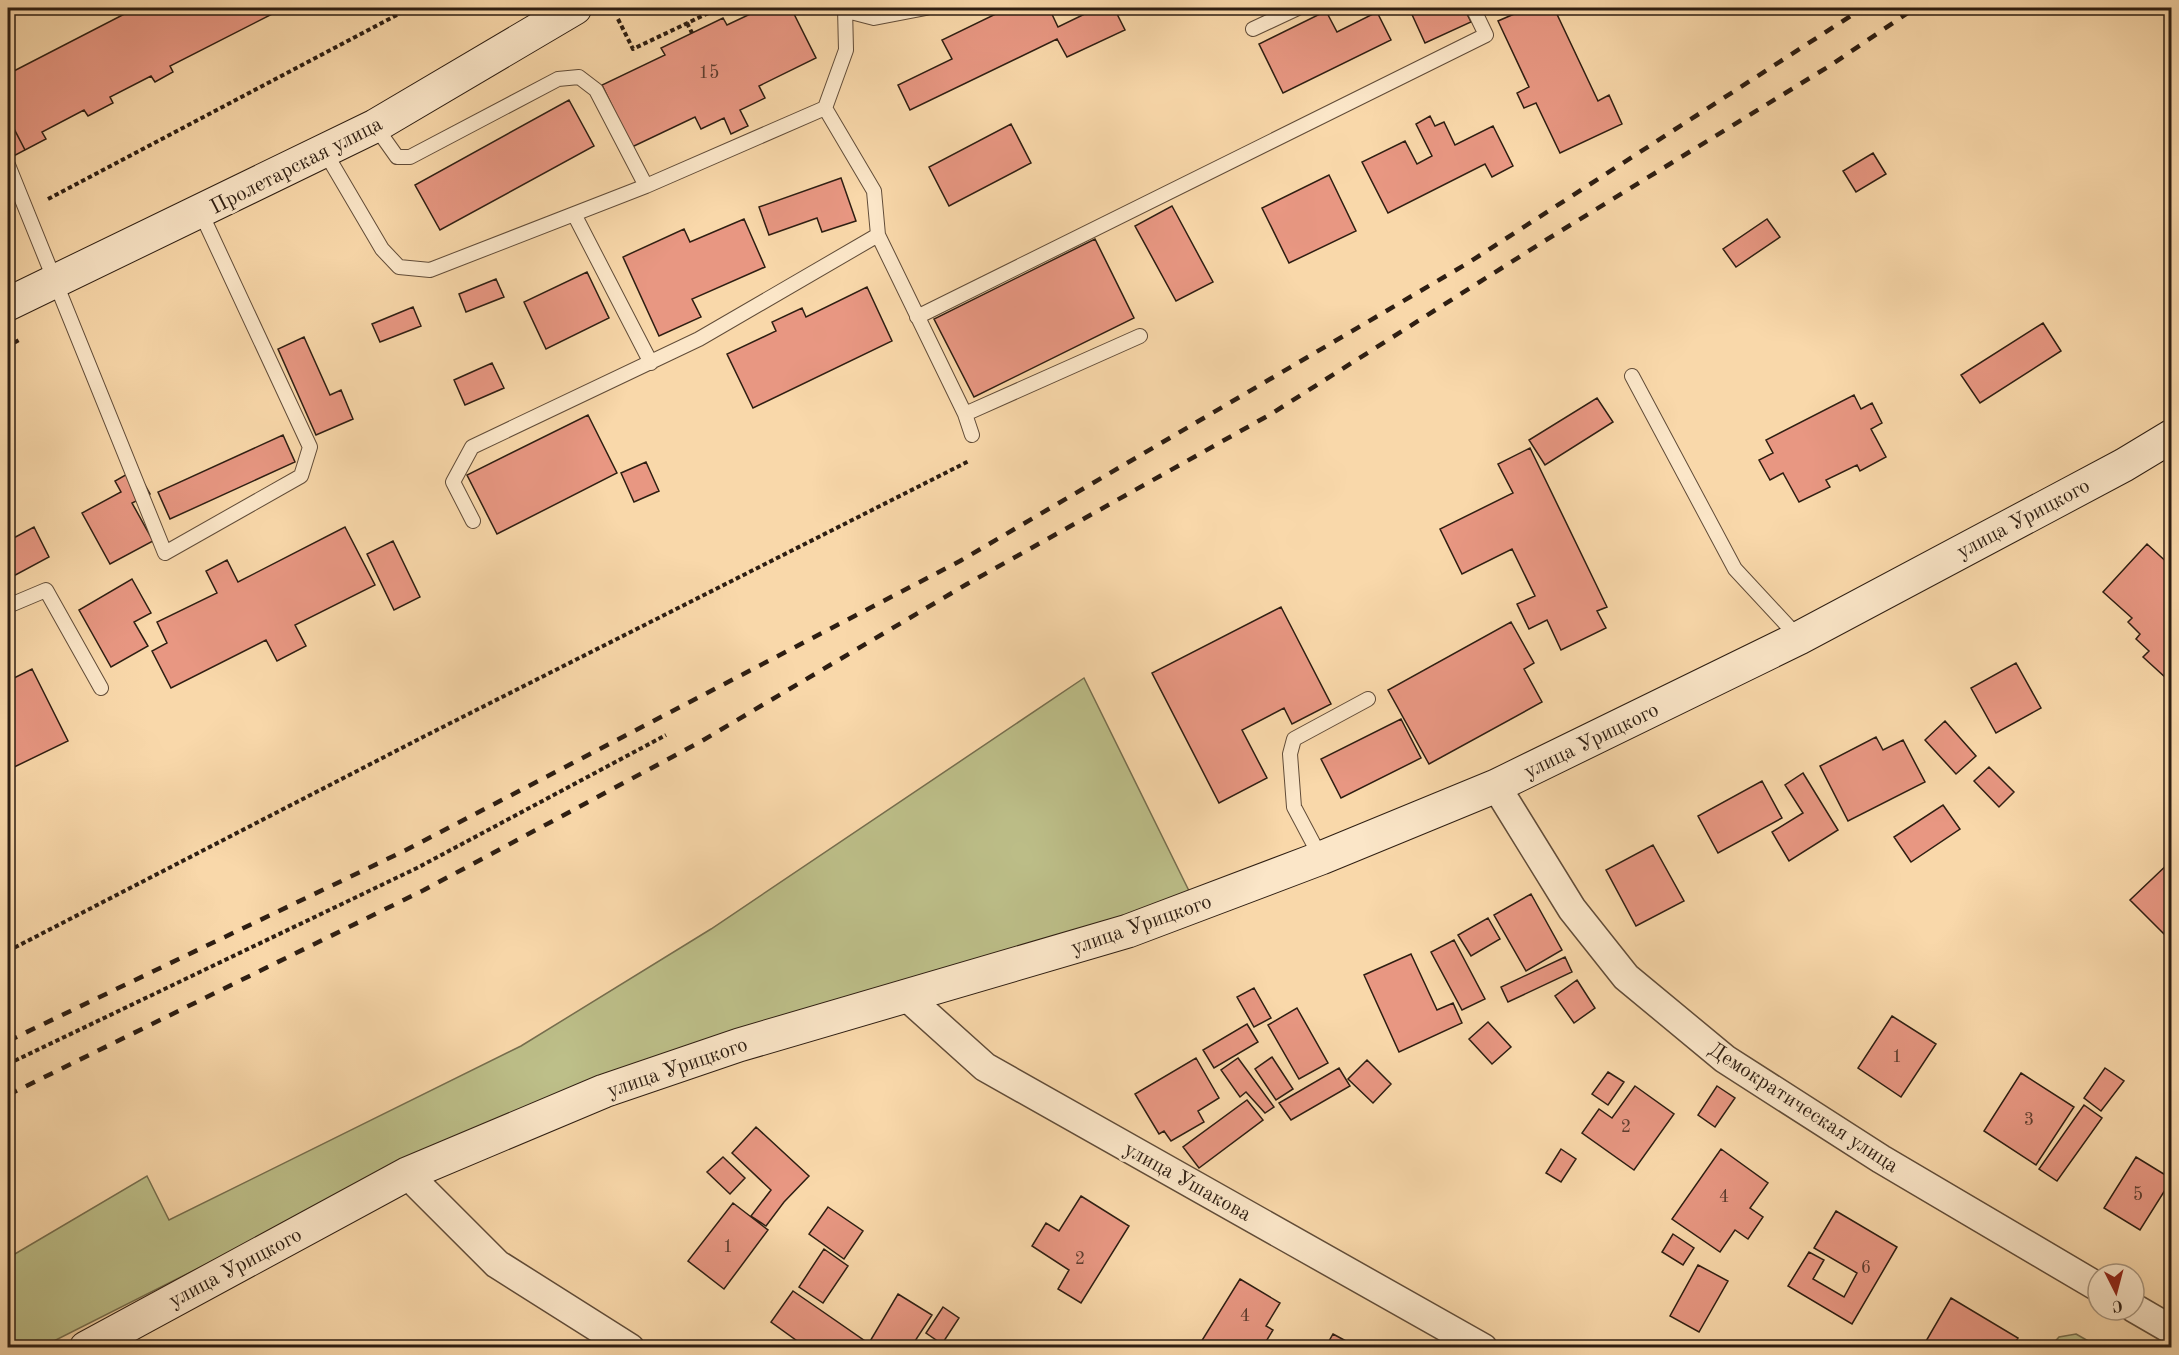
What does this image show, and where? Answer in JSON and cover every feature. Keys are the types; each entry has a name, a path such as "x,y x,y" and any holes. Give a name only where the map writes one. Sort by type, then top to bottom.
{"street":[{"name":"Пролетарская улица","path":"8,304 201,213 375,126 554,13"},
{"name":"улица Урицкого","path":"86,1347 407,1174 604,1091 739,1046 1128,931 1321,858 1496,786 1799,638 2124,465 2172,436"},
{"name":"Демократическая улица","path":"1496,786 1572,909 1626,977 1725,1059 1881,1159 2086,1280"},
{"name":"улица Ушакова","path":"906,996 985,1067 1483,1347"},
{"path":"407,1174 497,1264 630,1347"},
{"path":"2146,1315 2172,1330"}],"lane":[{"path":"325,152 382,249 399,267 430,270 646,186 825,108 846,50 846,9 874,18 926,8"},
{"path":"1253,29 1298,8"},
{"path":"917,317 1486,35 1473,8"},
{"path":"375,126 397,157 410,157 558,79 579,77 596,90 646,186"},
{"path":"825,108 874,191 878,235 965,414 972,435"},
{"path":"8,165 165,553 301,476 310,447 201,213"},
{"path":"574,214 651,363"},
{"path":"473,521 453,483 472,447 699,339 878,235"},
{"path":"965,414 1140,336"},
{"path":"1632,376 1735,569 1799,638"},
{"path":"8,606 46,590 101,688"},
{"path":"1321,858 1294,807 1290,754 1294,739 1368,699"}],"path":[{"path":"26,211 410,8"},
{"path":"618,19 633,49 719,8"},
{"path":"687,23 692,33"},
{"path":"8,951 412,743 980,456"},
{"path":"8,1064 417,868 666,735"}],"green space":[{"path":"1084,678 1196,905 401,1166 42,1347 8,1347 8,1258 147,1176 169,1220 521,1046 711,929"},
{"path":"2076,1334 2099,1347 2050,1347 2059,1337"}],"building":[{"path":"136,8 284,8 170,66 173,72 155,82 151,76 110,97 113,103 88,116 84,110 42,132 46,139 25,150 8,117 8,74"},
{"path":"763,8 791,8 816,58 759,86 765,98 740,110 748,126 731,134 724,118 701,129 695,117 632,147 602,85 665,55 661,48 723,18 727,25"},
{"path":"1008,8 1056,8 1050,10 1058,27 1097,8 1114,8 1125,30 1067,57 1057,39 910,110 898,85 952,59 942,40"},
{"path":"1409,8 1464,8 1471,22 1425,43"},
{"path":"1528,8 1554,8 1598,101 1609,95 1622,124 1560,153 1536,103 1524,108 1517,93 1529,87 1498,21"},
{"path":"1326,11 1337,32 1377,12 1391,40 1283,93 1259,44"},
{"path":"569,100 594,146 440,230 415,185"},
{"path":"1430,116 1435,126 1444,122 1455,145 1493,126 1513,166 1492,177 1485,164 1388,213 1362,162 1405,141 1417,164 1432,156 1416,124"},
{"path":"8,117 25,150 8,159"},
{"path":"1011,124 1031,163 949,206 929,167"},
{"path":"1873,153 1886,174 1856,192 1843,171"},
{"path":"1329,175 1356,231 1289,263 1262,208"},
{"path":"841,178 856,221 822,232 817,218 769,235 759,207"},
{"path":"1172,206 1213,282 1176,301 1135,226"},
{"path":"744,219 765,267 692,299 701,317 659,336 623,257 684,229 690,242"},
{"path":"1767,219 1780,237 1736,267 1723,249"},
{"path":"1095,239 1134,318 974,397 934,319"},
{"path":"587,272 609,318 546,349 524,302"},
{"path":"496,279 504,297 466,312 459,294"},
{"path":"867,287 892,341 753,408 727,354 776,331 772,322 802,308 806,317"},
{"path":"413,307 421,326 380,342 372,324"},
{"path":"2043,323 2061,351 1980,403 1961,375"},
{"path":"304,337 330,395 341,390 353,419 316,435 278,349"},
{"path":"492,363 504,388 465,405 454,380"},
{"path":"1854,395 1861,409 1872,403 1882,423 1871,429 1886,457 1860,471 1857,465 1826,480 1830,487 1799,502 1783,473 1770,480 1759,460 1773,453 1766,440"},
{"path":"1597,398 1613,422 1545,465 1529,440"},
{"path":"588,415 617,473 497,534 467,475"},
{"path":"283,435 295,462 170,519 158,492"},
{"path":"1530,448 1607,607 1597,611 1606,628 1561,650 1547,620 1529,629 1517,604 1535,596 1512,549 1462,574 1440,529 1513,493 1498,464"},
{"path":"646,462 659,491 634,502 621,473"},
{"path":"136,469 150,494 132,503 153,541 110,564 82,513 121,492 115,481"},
{"path":"34,527 49,557 8,579 8,541"},
{"path":"345,527 375,585 295,625 306,646 277,661 266,640 171,688 152,651 167,643 157,622 217,593 206,571 227,560 238,582"},
{"path":"393,541 420,597 394,610 367,554"},
{"path":"2147,544 2172,567 2172,673 2166,678 2143,657 2149,651 2136,639 2140,634 2128,622 2132,618 2103,592"},
{"path":"132,579 151,613 134,622 148,646 111,667 79,610"},
{"path":"1281,607 1331,704 1292,724 1284,708 1242,730 1267,778 1219,803 1152,673"},
{"path":"1511,622 1534,663 1524,669 1542,702 1429,764 1388,690"},
{"path":"2016,663 2041,708 1996,733 1971,688"},
{"path":"32,669 68,741 8,770 8,681"},
{"path":"1401,719 1421,758 1341,798 1321,759"},
{"path":"1945,721 1976,756 1956,774 1925,740"},
{"path":"1876,737 1883,750 1903,740 1925,782 1848,821 1820,766"},
{"path":"1989,767 2014,792 1999,807 1974,781"},
{"path":"1803,773 1838,830 1789,861 1772,832 1803,813 1785,785"},
{"path":"1762,781 1782,818 1718,853 1698,816"},
{"path":"1943,805 1960,829 1911,862 1894,837"},
{"path":"1653,845 1684,901 1636,926 1606,870"},
{"path":"2172,860 2172,942 2130,900"},
{"path":"1531,894 1562,950 1526,971 1494,915"},
{"path":"1488,918 1500,939 1471,956 1458,935"},
{"path":"1454,940 1485,999 1462,1010 1431,952"},
{"path":"1411,954 1437,1010 1453,1003 1462,1023 1399,1052 1364,975"},
{"path":"1565,957 1572,972 1508,1002 1501,987"},
{"path":"1577,980 1595,1008 1574,1023 1555,996"},
{"path":"1254,988 1271,1018 1254,1027 1237,997"},
{"path":"1297,1008 1328,1063 1299,1079 1268,1025"},
{"path":"1892,1016 1936,1044 1901,1097 1858,1068"},
{"path":"1488,1022 1511,1047 1492,1064 1469,1039"},
{"path":"1247,1024 1258,1042 1214,1068 1203,1050"},
{"path":"1272,1057 1293,1089 1276,1100 1255,1069"},
{"path":"1196,1058 1219,1098 1198,1111 1204,1122 1171,1141 1164,1131 1159,1134 1135,1094"},
{"path":"1238,1058 1274,1107 1265,1113 1246,1092 1240,1097 1221,1070"},
{"path":"1367,1060 1391,1084 1373,1103 1348,1079"},
{"path":"1339,1068 1350,1086 1291,1120 1279,1103"},
{"path":"2105,1068 2124,1081 2101,1111 2084,1098"},
{"path":"1608,1072 1624,1082 1608,1105 1592,1094"},
{"path":"2021,1073 2074,1107 2036,1165 1984,1131"},
{"path":"1635,1086 1674,1114 1634,1170 1582,1133 1599,1109 1612,1118"},
{"path":"1717,1086 1735,1098 1715,1127 1698,1115"},
{"path":"1247,1100 1263,1120 1199,1168 1183,1147"},
{"path":"2084,1105 2102,1118 2057,1181 2039,1169"},
{"path":"756,1127 809,1176 784,1202 766,1226 751,1216 771,1190 732,1153"},
{"path":"1561,1149 1576,1159 1561,1182 1546,1173"},
{"path":"1721,1149 1768,1183 1750,1208 1763,1217 1748,1239 1735,1230 1720,1252 1672,1219"},
{"path":"723,1157 745,1178 730,1194 707,1172"},
{"path":"2136,1157 2172,1179 2140,1230 2104,1208"},
{"path":"1081,1196 1129,1226 1081,1303 1058,1289 1069,1270 1032,1246 1046,1223 1059,1231"},
{"path":"733,1203 768,1230 724,1289 688,1261"},
{"path":"828,1207 863,1231 844,1259 809,1234"},
{"path":"1836,1211 1897,1247 1852,1324 1788,1286 1809,1252 1824,1260 1813,1279 1844,1297 1857,1273 1814,1248"},
{"path":"1673,1234 1694,1248 1683,1265 1662,1252"},
{"path":"824,1249 848,1266 823,1303 799,1287"},
{"path":"1698,1265 1728,1281 1699,1332 1670,1316"},
{"path":"1240,1279 1280,1303 1266,1326 1273,1330 1262,1348 1210,1348 1201,1342"},
{"path":"793,1291 865,1341 860,1348 807,1348 771,1322"},
{"path":"898,1294 932,1315 913,1344 918,1348 866,1348"},
{"path":"1951,1298 2018,1338 2012,1348 1922,1348"},
{"path":"943,1307 959,1318 942,1344 926,1333"},
{"path":"1333,1334 1359,1348 1325,1348"}],"railway":[{"path":"8,1041 406,850 960,561 1468,263 1863,8"},
{"path":"8,1095 424,890 700,742 967,584 1271,414 1546,240 1831,65 1915,8"}]}
